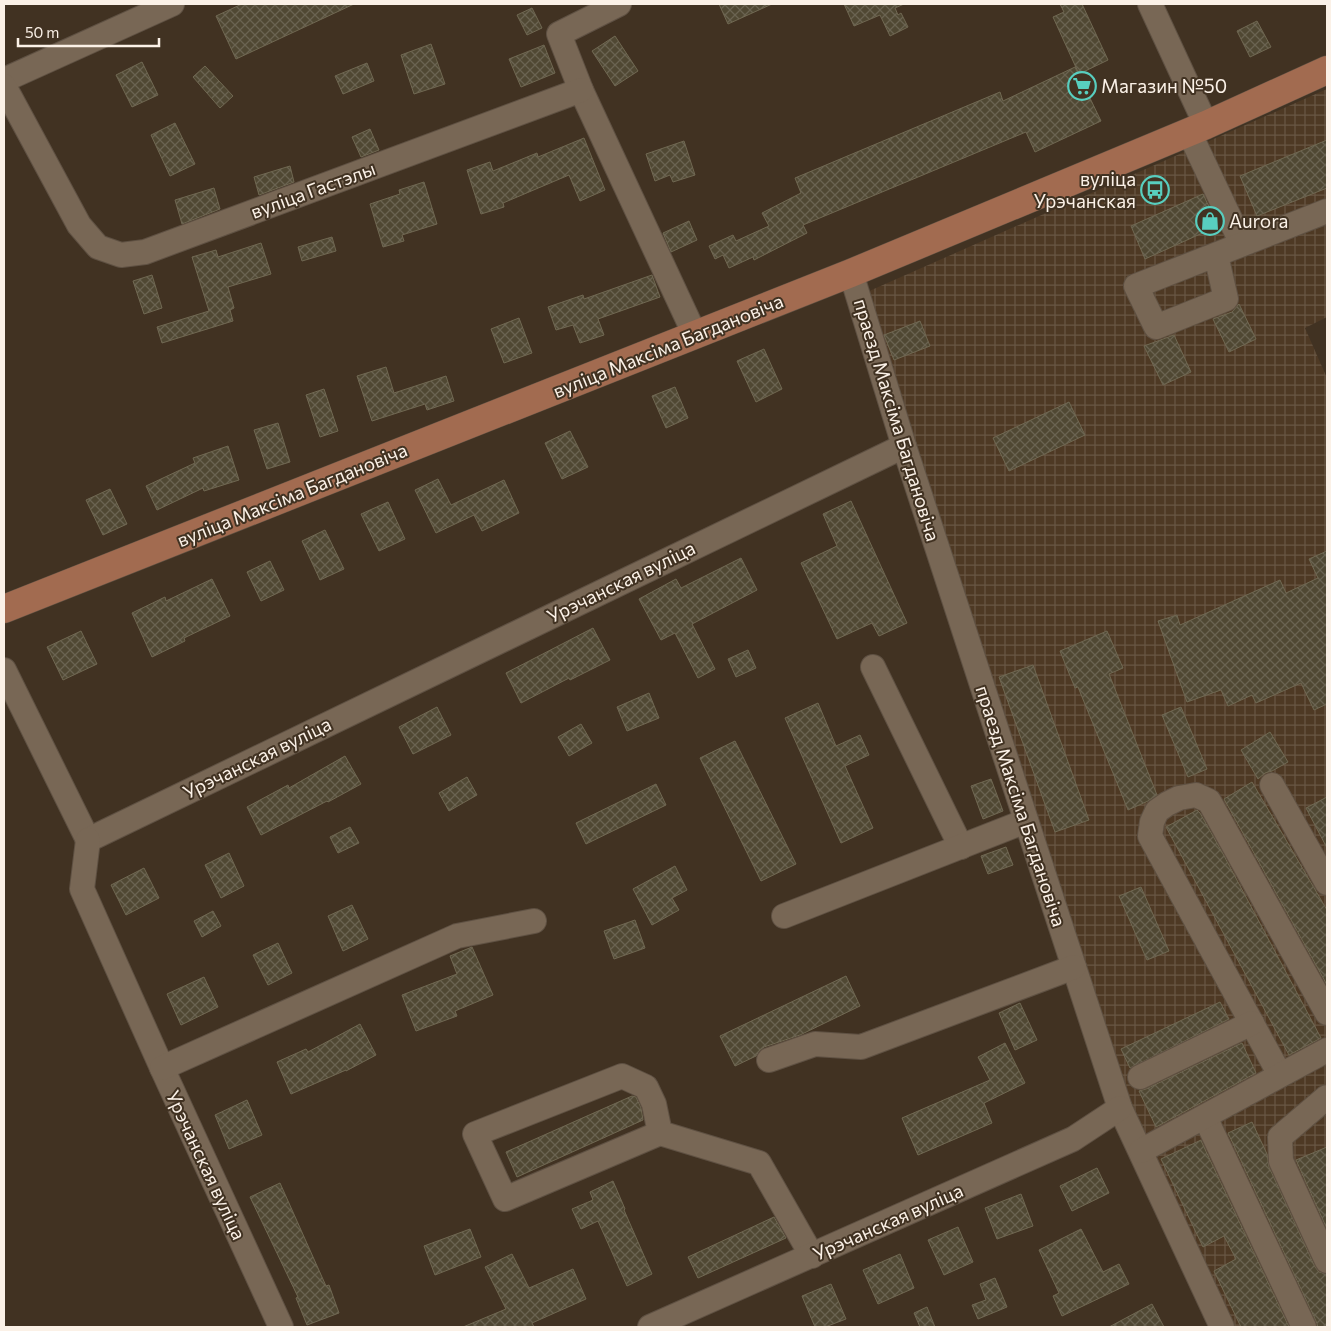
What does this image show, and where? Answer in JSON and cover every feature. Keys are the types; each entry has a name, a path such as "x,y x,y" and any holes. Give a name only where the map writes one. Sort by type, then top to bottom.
{"main road":[{"name":"вуліца Максіма Багдановіча","path":"4,609 851,273 1198,129 1327,70"}],"street":[{"path":"4,80 172,4"},
{"path":"619,4 559,34 582,90 695,335"},
{"path":"1150,4 1242,244"},
{"name":"вуліца Гастэлы","path":"4,86 79,225 98,247 121,254 145,252 582,90"},
{"path":"1216,255 1327,211"},
{"name":"праезд Максіма Багдановіча","path":"851,273 904,446 1120,1108 1222,1327"},
{"name":"Урэчанская вуліца","path":"281,1327 82,889 88,840 904,446"},
{"path":"873,667 961,847"},
{"path":"4,670 88,840"},
{"path":"1272,785 1327,883"},
{"path":"1280,1075 1150,836 1152,822 1157,811 1179,798 1196,795 1209,801 1327,1013"},
{"path":"784,916 1026,821"},
{"path":"162,1068 457,936 534,921"},
{"path":"769,1060 815,1044 860,1047 1074,967"},
{"path":"1140,1078 1252,1023"},
{"path":"1141,1151 1327,1050"},
{"path":"660,1133 654,1104 646,1087 622,1076 475,1134 505,1198 660,1133 759,1163 812,1256"},
{"path":"1327,1097 1280,1137 1281,1161 1327,1261"},
{"name":"Урэчанская вуліца","path":"650,1327 1073,1139 1120,1108"},
{"path":"1205,1117 1304,1327"}],"shaded area":[{"path":"1327,89 1327,317 1305,328 1327,378 1327,1327 1227,1327 1118,1089 867,292"}],"building":[{"path":"242,4 354,4 236,59 216,16"},
{"path":"719,4 772,4 728,24"},
{"path":"844,4 904,4 895,8 898,15 901,13 908,27 890,36 880,15 854,26"},
{"path":"1060,4 1082,4 1108,60 1079,74 1053,17 1064,12"},
{"path":"532,8 542,28 527,35 517,15"},
{"path":"1257,21 1271,47 1250,57 1237,31"},
{"path":"615,36 638,71 615,86 592,51"},
{"path":"431,44 445,84 414,94 401,55"},
{"path":"544,45 555,73 521,87 509,59"},
{"path":"142,62 158,95 132,107 116,75"},
{"path":"367,63 374,81 343,94 335,76"},
{"path":"205,66 233,96 220,108 193,77"},
{"path":"1075,67 1101,121 1035,152 1026,132 803,225 807,233 754,260 753,257 729,268 723,255 715,259 709,246 733,235 736,241 769,226 762,213 801,193 795,178 1000,92 1003,101"},
{"path":"175,123 195,164 170,176 151,135"},
{"path":"370,129 379,150 361,157 352,137"},
{"path":"584,138 605,190 580,201 569,175 503,203 504,207 481,214 467,170 490,162 493,171 537,153 538,157"},
{"path":"1327,140 1327,188 1257,216 1240,176"},
{"path":"684,141 695,175 673,182 670,175 655,181 646,154"},
{"path":"290,166 294,182 259,195 254,177"},
{"path":"424,182 437,224 402,235 404,241 383,247 370,204 400,194 399,190"},
{"path":"214,188 220,209 182,224 175,200"},
{"path":"1203,194 1218,226 1145,259 1131,226"},
{"path":"689,221 697,240 671,252 663,233"},
{"path":"332,237 336,251 302,261 298,247"},
{"path":"261,243 271,274 228,287 234,308 230,310 233,321 162,343 157,327 209,311 192,257 216,250 218,257"},
{"path":"152,275 162,308 144,314 133,281"},
{"path":"652,275 660,297 598,319 604,335 580,343 573,325 556,330 548,307 583,295 584,299"},
{"path":"1239,304 1256,339 1229,352 1213,319 1232,312"},
{"path":"519,318 532,353 504,363 491,329"},
{"path":"920,321 930,346 894,360 884,335"},
{"path":"1174,335 1191,372 1163,385 1144,346"},
{"path":"764,349 782,389 756,402 737,361"},
{"path":"386,367 394,393 446,376 454,401 427,410 425,404 372,421 357,376"},
{"path":"675,387 688,418 666,428 652,396"},
{"path":"324,389 338,431 320,437 306,395"},
{"path":"1069,402 1085,435 1009,471 993,438"},
{"path":"278,423 290,462 267,469 254,430"},
{"path":"570,431 588,467 562,479 545,443"},
{"path":"228,446 239,480 204,491 203,488 157,510 146,486 195,463 193,458"},
{"path":"438,479 451,505 504,480 519,513 482,531 474,515 436,533 415,490"},
{"path":"110,489 127,524 103,535 86,500"},
{"path":"851,501 907,623 879,636 872,623 837,639 801,563 837,546 823,514"},
{"path":"388,502 405,539 379,551 361,514"},
{"path":"325,530 344,569 320,580 302,541"},
{"path":"1327,551 1327,704 1314,710 1301,683 1256,703 1252,695 1228,706 1221,690 1187,702 1158,621 1177,615 1180,625 1280,580 1286,593 1318,578 1309,559"},
{"path":"741,558 757,590 692,624 715,669 698,678 675,633 661,640 639,599 676,579 681,588"},
{"path":"270,561 284,590 261,601 247,572"},
{"path":"212,579 230,616 184,638 185,641 152,657 132,613 165,597 166,601"},
{"path":"593,628 610,660 570,680 569,678 521,703 506,673"},
{"path":"81,631 97,664 63,680 47,647"},
{"path":"1107,631 1123,668 1109,674 1157,795 1128,810 1078,687 1075,688 1060,651"},
{"path":"748,650 756,668 736,677 728,659"},
{"path":"1033,665 1089,820 1055,832 999,677"},
{"path":"649,693 659,718 627,731 617,707"},
{"path":"818,703 836,746 860,735 869,755 845,766 873,828 841,843 785,718"},
{"path":"437,707 451,735 413,754 399,727"},
{"path":"1181,707 1207,769 1188,777 1162,715"},
{"path":"581,724 592,743 569,756 558,737"},
{"path":"1270,732 1288,762 1265,773 1258,779 1241,750"},
{"path":"735,741 796,864 761,881 700,758"},
{"path":"345,756 361,784 261,835 247,807 288,785 289,788"},
{"path":"467,777 477,795 449,811 439,793"},
{"path":"991,779 1003,811 983,819 971,786"},
{"path":"1252,782 1327,910 1327,985 1224,799"},
{"path":"656,784 666,805 586,844 576,823"},
{"path":"1327,797 1327,848 1306,808"},
{"path":"1197,810 1222,852 1321,1038 1289,1055 1166,827"},
{"path":"350,827 359,843 338,853 330,837"},
{"path":"1006,847 1013,865 988,874 981,856"},
{"path":"229,853 244,886 221,898 205,865"},
{"path":"675,866 687,890 672,898 679,910 652,925 633,889"},
{"path":"144,868 159,898 126,915 111,885"},
{"path":"1141,887 1169,951 1147,960 1119,896"},
{"path":"352,905 368,939 343,951 328,916"},
{"path":"213,911 221,926 202,937 194,921"},
{"path":"635,920 645,948 614,959 604,931"},
{"path":"278,943 292,973 268,985 253,955"},
{"path":"472,947 493,995 455,1011 457,1016 416,1031 402,995 457,974 450,956"},
{"path":"846,976 860,1006 800,1035 764,1047 756,1056 735,1066 720,1036"},
{"path":"204,977 218,1007 181,1025 167,994"},
{"path":"1220,1002 1229,1019 1130,1068 1121,1049"},
{"path":"1020,1003 1037,1040 1015,1050 999,1013"},
{"path":"360,1024 376,1055 346,1071 291,1094 277,1062 306,1049 308,1052"},
{"path":"1005,1043 1025,1083 984,1103 992,1123 918,1155 902,1118 990,1080 978,1057"},
{"path":"1242,1043 1256,1073 1156,1127 1139,1091"},
{"path":"632,1096 636,1097 641,1108 643,1120 517,1177 506,1152"},
{"path":"247,1100 262,1135 229,1149 215,1115"},
{"path":"1252,1122 1267,1154 1269,1167 1315,1267 1319,1272 1327,1274 1327,1327 1318,1327 1228,1133"},
{"path":"1201,1140 1289,1327 1241,1327 1214,1271 1236,1259 1224,1236 1203,1247 1161,1159"},
{"path":"1327,1147 1327,1229 1296,1160"},
{"path":"1097,1168 1109,1193 1072,1211 1060,1186"},
{"path":"613,1181 652,1274 627,1286 598,1221 581,1229 572,1209 593,1200 590,1192"},
{"path":"280,1183 326,1286 329,1285 339,1313 307,1325 296,1298 298,1297 250,1197"},
{"path":"1021,1194 1033,1226 997,1239 985,1208"},
{"path":"774,1217 786,1238 698,1278 688,1257"},
{"path":"958,1227 973,1262 944,1275 928,1240"},
{"path":"470,1229 481,1257 435,1275 424,1246"},
{"path":"1081,1229 1103,1272 1119,1264 1129,1284 1062,1316 1053,1296 1059,1293 1039,1250"},
{"path":"512,1254 529,1288 573,1269 586,1299 532,1323 534,1327 463,1327 506,1309 485,1267"},
{"path":"900,1254 914,1288 878,1304 863,1270"},
{"path":"995,1278 1007,1307 978,1319 972,1305 986,1300 980,1284"},
{"path":"831,1284 846,1319 825,1327 815,1327 802,1296"},
{"path":"1152,1304 1164,1327 1109,1327"},
{"path":"927,1307 935,1327 920,1327 914,1313"}],"place":[{"name":"Магазин №50","path":"1082,86"},
{"name":"вуліца Урэчанская","path":"1155,190"},
{"name":"Aurora","path":"1210,221"}]}
